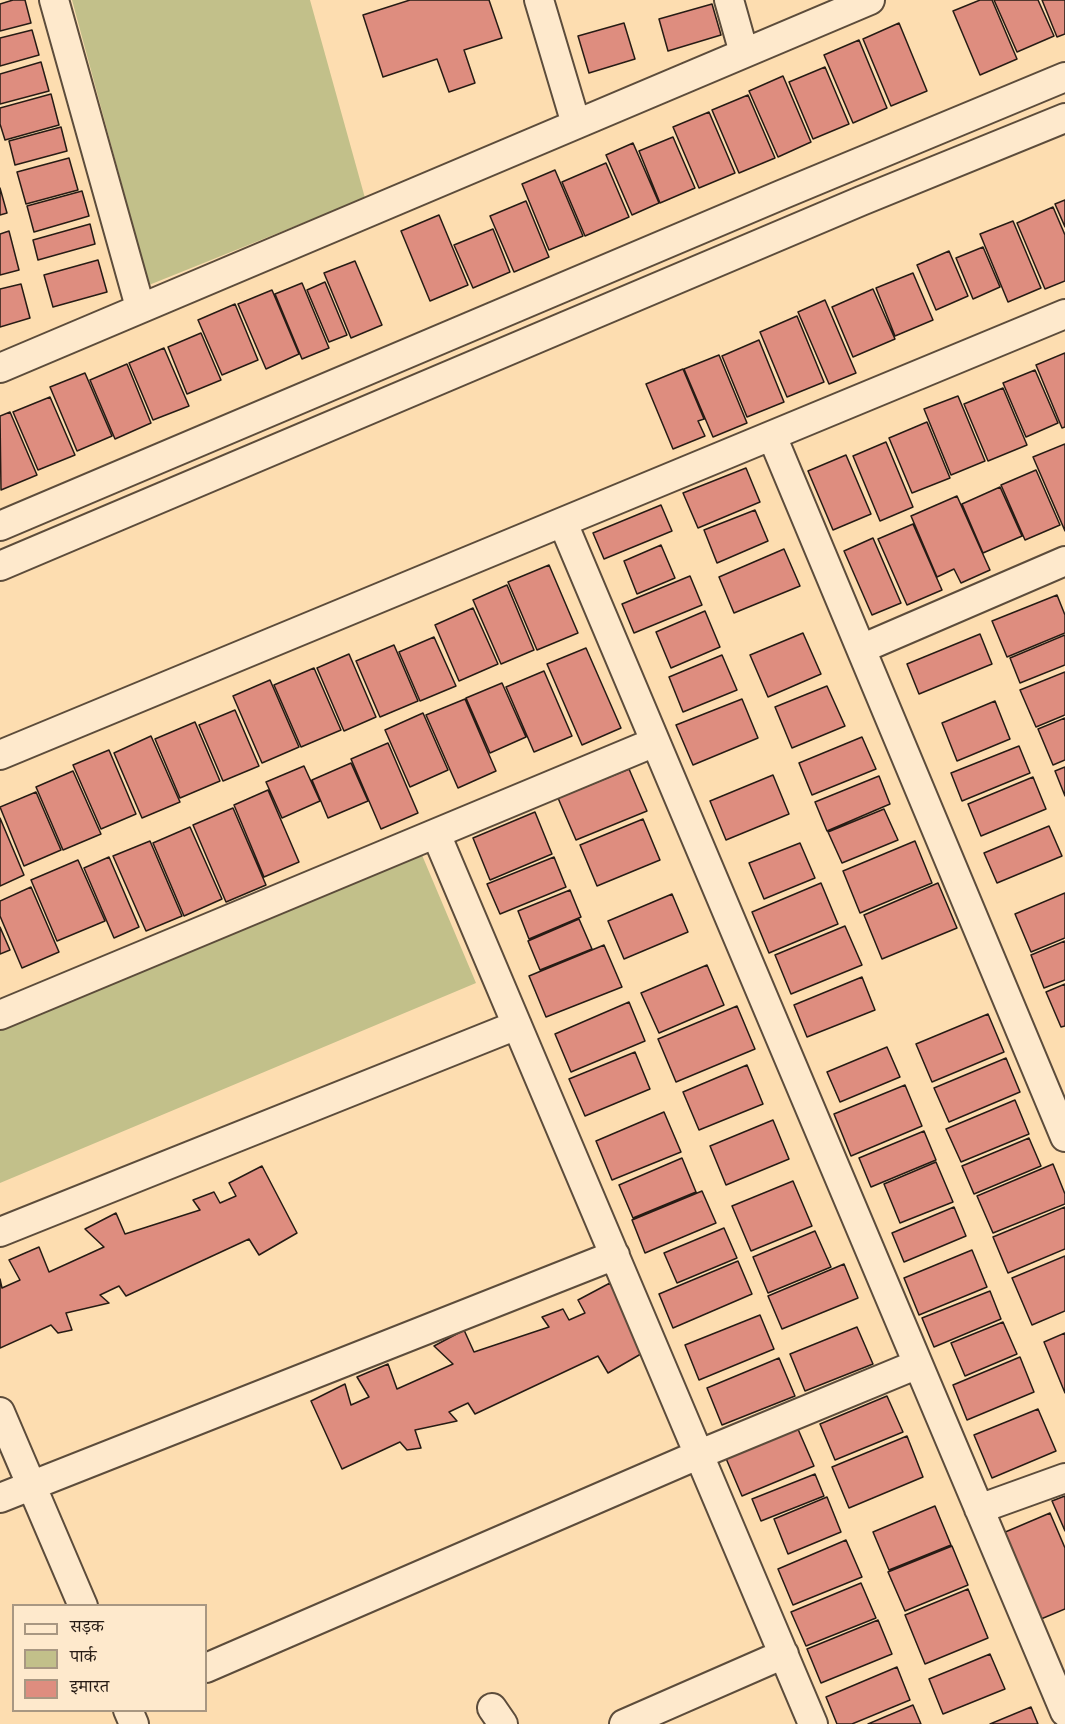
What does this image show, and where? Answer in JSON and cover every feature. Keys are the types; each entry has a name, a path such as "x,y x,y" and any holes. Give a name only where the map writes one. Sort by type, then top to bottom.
{"street":[{"path":"54,0 140,307"},
{"path":"539,0 576,124"},
{"path":"729,0 744,53"},
{"path":"0,368 870,0"},
{"path":"0,526 780,195 1065,77"},
{"path":"0,566 861,201 1065,118"},
{"path":"0,755 1065,314"},
{"path":"772,436 1065,1137"},
{"path":"563,523 1065,1712"},
{"path":"861,649 1065,561"},
{"path":"0,1016 655,742"},
{"path":"436,834 813,1724"},
{"path":"0,1232 517,1025"},
{"path":"0,1497 615,1255"},
{"path":"207,1668 700,1454 918,1364"},
{"path":"0,1412 83,1604"},
{"path":"979,1509 1065,1478"},
{"path":"624,1724 784,1654"}],"green space":[{"path":"72,0 310,0 365,198 149,285"},
{"path":"419,848 476,983 0,1183 0,1024"}],"building":[{"path":"13,0 25,0 31,23 0,31 0,4"},
{"path":"410,0 489,0 502,38 464,50 475,83 449,92 437,59 383,77 363,15"},
{"path":"980,0 992,0 1017,59 980,75 953,11"},
{"path":"994,0 1038,0 1054,36 1017,52"},
{"path":"1042,0 1065,0 1065,34 1057,37"},
{"path":"712,4 721,35 668,51 659,19"},
{"path":"624,23 635,59 589,73 578,36"},
{"path":"899,23 927,91 891,106 863,39"},
{"path":"32,30 39,55 0,66 0,38"},
{"path":"859,40 887,108 853,123 824,55"},
{"path":"41,62 49,91 0,104 0,74"},
{"path":"825,67 849,124 813,139 789,82"},
{"path":"783,76 811,142 778,157 749,91"},
{"path":"51,94 59,125 5,140 0,124 0,108"},
{"path":"748,95 775,158 739,173 712,110"},
{"path":"709,112 735,173 699,188 673,127"},
{"path":"61,127 67,151 15,165 9,141"},
{"path":"673,137 695,188 660,203 639,151"},
{"path":"633,143 659,203 632,215 606,155"},
{"path":"69,158 78,190 26,204 17,172"},
{"path":"606,163 629,217 585,236 562,182"},
{"path":"555,170 583,236 549,250 522,184"},
{"path":"0,188 7,213 0,215"},
{"path":"82,191 89,216 34,232 27,206"},
{"path":"1065,200 1065,227 1055,204"},
{"path":"526,201 549,257 514,272 490,216"},
{"path":"1053,207 1065,235 1065,281 1045,289 1017,223"},
{"path":"439,215 468,285 430,301 401,231"},
{"path":"1013,221 1041,288 1008,302 980,234"},
{"path":"90,224 95,244 38,260 33,240"},
{"path":"493,229 510,272 473,288 454,245"},
{"path":"9,231 19,270 0,275 0,234"},
{"path":"983,247 1000,287 973,299 956,258"},
{"path":"949,251 968,296 936,310 917,265"},
{"path":"98,260 107,292 53,307 44,275"},
{"path":"355,261 382,325 351,338 324,273"},
{"path":"913,273 933,320 895,336 876,288"},
{"path":"325,282 347,335 329,342 307,290"},
{"path":"302,283 329,348 302,359 275,294"},
{"path":"21,284 30,318 0,327 0,289"},
{"path":"873,289 895,339 853,357 832,307"},
{"path":"272,290 299,354 266,369 238,304"},
{"path":"825,300 856,373 829,384 798,312"},
{"path":"235,304 258,360 222,375 198,320"},
{"path":"797,316 824,382 787,397 760,332"},
{"path":"201,333 221,380 187,394 168,347"},
{"path":"759,340 784,402 747,417 722,356"},
{"path":"164,348 189,406 153,420 129,363"},
{"path":"1065,353 1065,427 1062,428 1036,365"},
{"path":"719,355 747,423 713,437 684,369"},
{"path":"127,364 151,423 115,439 90,380"},
{"path":"683,369 704,419 698,421 705,436 673,449 646,384"},
{"path":"1035,370 1058,423 1026,437 1003,383"},
{"path":"85,373 112,436 77,451 50,387"},
{"path":"1003,388 1027,445 988,461 964,404"},
{"path":"958,396 985,461 951,475 924,409"},
{"path":"50,397 75,455 38,470 13,412"},
{"path":"10,412 37,475 1,490 0,416"},
{"path":"927,422 950,478 912,493 889,438"},
{"path":"886,442 913,507 880,521 853,456"},
{"path":"1065,444 1065,531 1033,457"},
{"path":"846,455 871,514 833,530 808,471"},
{"path":"746,468 760,502 698,528 683,493"},
{"path":"1036,470 1060,525 1025,540 1001,485"},
{"path":"1000,487 1022,536 983,553 962,504"},
{"path":"957,496 990,570 961,583 954,569 937,577 911,516"},
{"path":"661,505 672,531 604,559 593,533"},
{"path":"755,510 768,541 717,563 704,530"},
{"path":"913,524 942,590 907,605 878,539"},
{"path":"873,538 901,603 872,615 844,551"},
{"path":"661,545 675,578 637,594 624,561"},
{"path":"784,549 800,586 734,613 719,577"},
{"path":"549,565 578,633 537,650 508,582"},
{"path":"690,576 702,605 634,633 622,604"},
{"path":"507,585 534,650 501,664 473,600"},
{"path":"1057,595 1065,615 1065,633 1007,657 992,621"},
{"path":"473,608 498,664 459,681 435,625"},
{"path":"705,611 720,647 671,668 656,632"},
{"path":"803,633 821,674 768,697 750,655"},
{"path":"980,634 992,664 919,694 907,664"},
{"path":"1065,635 1065,665 1020,683 1010,658"},
{"path":"434,637 456,686 420,701 399,652"},
{"path":"394,645 418,701 380,717 356,661"},
{"path":"586,648 621,728 582,745 547,664"},
{"path":"349,654 376,717 344,731 317,668"},
{"path":"722,655 737,690 683,712 669,677"},
{"path":"314,668 341,730 301,747 274,685"},
{"path":"544,671 572,736 534,752 506,687"},
{"path":"1065,672 1065,715 1036,727 1020,690"},
{"path":"270,680 299,747 262,763 233,696"},
{"path":"502,683 526,737 490,753 466,698"},
{"path":"827,686 845,726 792,748 775,707"},
{"path":"465,699 496,771 458,788 426,715"},
{"path":"742,699 758,738 693,765 676,725"},
{"path":"995,701 1010,739 957,761 942,723"},
{"path":"235,710 259,766 223,781 199,725"},
{"path":"423,713 448,770 410,787 385,730"},
{"path":"1065,718 1065,760 1053,765 1038,729"},
{"path":"195,722 220,781 180,798 155,739"},
{"path":"151,736 180,802 142,818 114,753"},
{"path":"862,737 876,769 812,795 799,763"},
{"path":"388,743 418,813 381,829 351,759"},
{"path":"1019,746 1030,773 962,801 951,773"},
{"path":"109,750 136,814 101,829 73,765"},
{"path":"351,763 368,801 328,818 312,780"},
{"path":"304,766 320,801 282,818 266,782"},
{"path":"1065,767 1065,796 1055,771"},
{"path":"629,769 647,811 576,840 558,798"},
{"path":"73,771 101,834 63,850 36,787"},
{"path":"773,775 789,814 726,840 710,801"},
{"path":"879,776 890,804 827,831 815,802"},
{"path":"1033,777 1046,809 981,836 968,804"},
{"path":"268,790 299,862 264,877 234,805"},
{"path":"36,792 61,850 24,866 0,807"},
{"path":"233,808 266,885 226,902 193,825"},
{"path":"884,809 898,840 842,863 828,832"},
{"path":"535,812 552,854 490,880 473,838"},
{"path":"0,818 24,875 0,886"},
{"path":"643,819 660,860 597,886 580,845"},
{"path":"1049,826 1062,856 997,883 984,853"},
{"path":"190,827 222,899 184,916 153,843"},
{"path":"150,841 182,916 146,931 113,856"},
{"path":"915,841 932,883 860,913 843,871"},
{"path":"800,843 815,878 764,899 749,863"},
{"path":"109,857 139,927 114,938 84,868"},
{"path":"554,857 566,887 500,914 487,884"},
{"path":"78,860 105,921 57,941 31,880"},
{"path":"821,883 838,924 769,953 752,912"},
{"path":"938,883 957,928 882,959 864,915"},
{"path":"31,887 59,952 22,968 0,916 0,901"},
{"path":"570,890 581,917 529,939 518,911"},
{"path":"1065,893 1065,938 1031,952 1015,914"},
{"path":"672,894 688,932 624,959 608,921"},
{"path":"579,919 592,949 540,970 528,941"},
{"path":"845,926 862,965 791,994 775,955"},
{"path":"0,927 10,950 0,954"},
{"path":"1065,941 1065,980 1044,988 1031,955"},
{"path":"604,945 622,987 546,1017 529,976"},
{"path":"707,965 724,1005 659,1033 641,993"},
{"path":"862,977 875,1010 807,1037 794,1005"},
{"path":"1065,984 1065,1026 1061,1027 1046,992"},
{"path":"629,1002 645,1041 571,1072 555,1034"},
{"path":"737,1006 755,1049 676,1082 658,1039"},
{"path":"988,1014 1004,1052 932,1082 916,1044"},
{"path":"887,1047 900,1077 840,1102 827,1072"},
{"path":"635,1052 650,1089 585,1116 569,1079"},
{"path":"1006,1058 1020,1092 949,1122 934,1088"},
{"path":"747,1065 763,1104 699,1130 683,1092"},
{"path":"905,1085 922,1126 851,1156 834,1114"},
{"path":"1015,1100 1029,1134 961,1162 946,1129"},
{"path":"664,1112 681,1152 612,1180 596,1141"},
{"path":"773,1120 789,1159 726,1185 710,1146"},
{"path":"924,1131 936,1160 871,1187 859,1158"},
{"path":"1029,1138 1041,1166 974,1194 962,1166"},
{"path":"682,1158 696,1192 633,1218 619,1185"},
{"path":"936,1162 953,1202 900,1223 884,1184"},
{"path":"1053,1164 1065,1194 1065,1204 993,1233 977,1196"},
{"path":"262,1166 297,1233 259,1255 249,1239 126,1296 119,1286 100,1295 109,1303 66,1313 72,1330 58,1333 51,1325 0,1348 0,1279 2,1288 20,1280 9,1260 39,1247 49,1272 104,1247 85,1229 116,1213 125,1234 200,1210 193,1200 214,1192 220,1203 236,1196 229,1183"},
{"path":"793,1181 812,1226 751,1251 732,1206"},
{"path":"702,1191 716,1223 645,1253 632,1220"},
{"path":"954,1207 966,1236 904,1262 892,1233"},
{"path":"1065,1207 1065,1249 1008,1273 993,1237"},
{"path":"724,1228 737,1258 677,1283 664,1253"},
{"path":"815,1231 831,1267 768,1293 753,1257"},
{"path":"972,1250 987,1287 919,1315 904,1278"},
{"path":"1065,1256 1065,1311 1032,1325 1012,1278"},
{"path":"738,1261 752,1294 673,1328 659,1294"},
{"path":"844,1264 858,1298 782,1329 768,1296"},
{"path":"610,1283 646,1351 608,1373 598,1356 475,1414 468,1403 449,1412 457,1421 415,1430 421,1448 407,1450 400,1442 342,1469 311,1401 345,1384 351,1405 369,1397 357,1377 388,1364 397,1389 453,1364 434,1346 464,1330 474,1352 549,1327 542,1317 563,1309 569,1320 585,1313 578,1300"},
{"path":"990,1291 1001,1319 934,1347 922,1318"},
{"path":"760,1315 774,1349 699,1380 685,1345"},
{"path":"1003,1322 1017,1354 965,1376 951,1343"},
{"path":"857,1327 873,1364 805,1391 790,1354"},
{"path":"1065,1333 1065,1393 1044,1342"},
{"path":"1020,1357 1034,1392 967,1420 953,1385"},
{"path":"779,1358 795,1396 722,1425 707,1388"},
{"path":"887,1396 903,1432 835,1460 820,1424"},
{"path":"1038,1409 1056,1451 992,1478 974,1435"},
{"path":"794,1420 814,1466 742,1496 722,1449"},
{"path":"907,1436 923,1477 849,1508 832,1467"},
{"path":"815,1474 824,1496 761,1521 752,1499"},
{"path":"1065,1496 1065,1531 1052,1501"},
{"path":"827,1497 841,1532 788,1554 774,1519"},
{"path":"935,1506 951,1545 889,1570 873,1532"},
{"path":"1050,1513 1065,1548 1065,1609 1041,1619 1003,1533"},
{"path":"846,1540 862,1577 793,1605 778,1569"},
{"path":"952,1546 968,1585 905,1611 888,1572"},
{"path":"861,1583 876,1618 806,1646 791,1612"},
{"path":"968,1589 988,1638 925,1664 905,1615"},
{"path":"878,1620 892,1654 821,1683 807,1649"},
{"path":"990,1654 1005,1689 943,1714 929,1679"},
{"path":"897,1667 910,1700 852,1724 837,1724 826,1697"},
{"path":"913,1705 921,1724 868,1724"},
{"path":"1031,1707 1038,1724 990,1724"}]}
